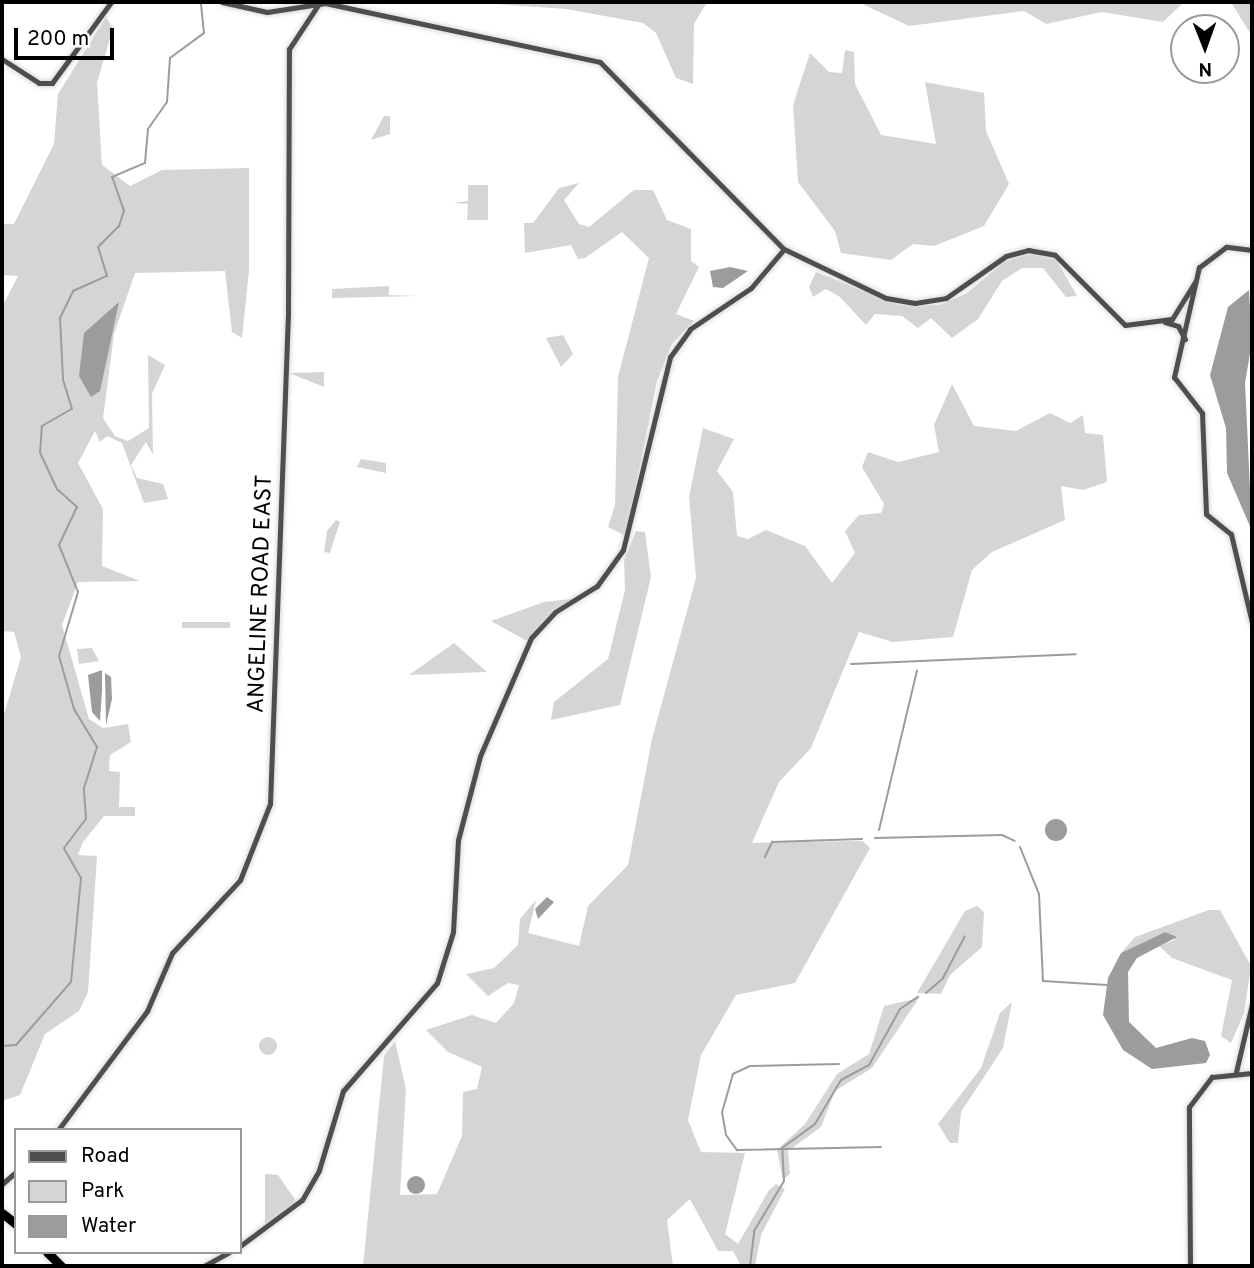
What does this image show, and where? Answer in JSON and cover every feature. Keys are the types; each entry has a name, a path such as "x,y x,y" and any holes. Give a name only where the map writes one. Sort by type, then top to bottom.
{"street":[{"path":"2,59 39,83 52,83 111,2"},
{"path":"222,2 267,12 320,2 607,66 678,148 784,249 876,294 915,303 964,290 1010,254 1041,250 1059,258 1116,321 1163,322 1180,327 1185,342"},
{"name":"ANGELINE ROAD EAST","path":"59,1128 147,1011 168,959 240,880 270,804 288,316 289,49 320,2"},
{"path":"1163,322 1181,310 1214,253 1231,246 1252,250"},
{"path":"242,1245 302,1200 319,1170 340,1098 360,1068 437,983 453,932 458,840 480,756 531,638 555,612 582,597 613,568 627,542 670,357 690,328 751,288 784,249"},
{"path":"1195,282 1185,342 1174,379 1202,413 1206,514 1231,534 1252,623"},
{"path":"1236,1072 1252,1004"},
{"path":"1190,1266 1188,1112 1203,1084 1236,1072 1252,1073"},
{"path":"204,1266 225,1254"}],"green space":[{"path":"467,2 707,2 694,24 693,84 676,78 656,33 643,23 566,9"},
{"path":"858,2 1184,2 1163,22 1102,12 1046,24 1024,11 909,26"},
{"path":"1218,2 1252,2 1252,36 1240,14 1232,4"},
{"path":"106,17 113,28 97,83 102,165 130,186 162,170 249,168 249,270 242,338 232,332 225,271 135,273 114,334 103,418 115,436 128,441 149,428 148,355 165,365 152,394 153,455 146,442 131,465 137,478 163,484 168,499 144,503 122,443 107,436 100,442 95,431 78,463 103,509 102,566 140,581 78,582 62,625 89,719 103,728 128,724 131,742 110,755 109,771 120,772 119,807 135,807 135,816 104,816 83,842 78,855 97,856 88,992 79,1011 45,1034 20,1095 2,1101 2,721 21,657 14,632 2,631 2,307 18,276 2,275 2,224 14,224 54,144 58,94"},
{"path":"845,50 854,52 855,84 881,135 936,144 925,82 984,93 986,131 1009,184 984,226 934,246 913,244 891,260 841,253 835,231 798,182 793,105 810,53 829,72 842,73"},
{"path":"384,116 390,116 390,134 371,140"},
{"path":"579,183 564,200 579,224 589,227 634,190 653,190 667,220 691,229 691,261 699,267 676,314 694,321 672,344 657,381 626,536 608,527 615,505 618,377 649,258 622,232 585,258 578,259 571,245 525,253 524,223 533,223 559,188"},
{"path":"468,185 488,185 488,220 467,220 468,204 453,203 468,201"},
{"path":"1031,253 1056,259 1077,296 1066,297 1043,268 1022,268 1002,281 978,319 952,338 931,318 918,328 902,316 875,314 866,325 840,297 826,289 813,297 809,287 816,272 900,305 940,305 967,293 1004,262"},
{"path":"389,286 389,295 417,296 332,298 332,289"},
{"path":"563,335 573,354 561,367 546,338"},
{"path":"324,372 324,387 289,373 291,373"},
{"path":"952,384 974,426 1016,431 1050,413 1070,423 1083,415 1085,433 1103,435 1107,482 1083,490 1061,486 1065,520 992,552 972,570 953,637 893,642 859,632 811,748 779,782 752,843 863,841 870,848 795,983 736,995 701,1055 688,1120 701,1152 745,1153 725,1234 738,1244 769,1190 776,1184 785,1189 761,1235 755,1266 741,1266 733,1251 718,1251 690,1199 667,1220 673,1266 363,1266 384,1056 395,1041 406,1089 400,1195 437,1194 462,1136 463,1092 477,1089 482,1067 448,1052 426,1030 472,1015 496,1023 514,1003 519,985 508,983 488,996 466,974 494,968 518,945 520,919 536,900 528,933 579,946 588,906 628,865 652,739 696,578 689,497 703,428 734,439 717,471 733,492 737,536 748,539 766,530 805,546 832,583 855,553 845,531 859,515 881,513 884,504 862,467 868,452 898,462 939,452 934,425"},
{"path":"361,459 386,463 386,473 357,467"},
{"path":"336,520 340,522 330,553 324,552 327,531"},
{"path":"636,531 645,532 651,577 620,705 551,720 554,702 608,659 625,590 624,560"},
{"path":"571,599 527,641 491,621 544,602"},
{"path":"182,622 230,622 230,628 182,628"},
{"path":"454,643 487,672 409,675"},
{"path":"92,648 99,661 79,664 77,649"},
{"path":"977,906 984,912 982,947 950,975 941,994 917,993 965,911"},
{"path":"1209,910 1220,910 1251,966 1244,1013 1231,1043 1221,1036 1232,980 1172,958 1159,946 1175,940 1165,932 1121,953 1135,937"},
{"path":"919,998 872,1068 835,1091 821,1127 788,1151 790,1174 783,1180 777,1150 805,1124 837,1074 869,1054 884,1006"},
{"path":"1012,1002 1003,1048 961,1112 958,1143 950,1143 938,1124 981,1068 1000,1013"},
{"path":"268,1037 274,1040 277,1046 274,1052 268,1055 262,1052 259,1046 262,1040"},
{"path":"265,1174 278,1175 296,1201 265,1228"}],"water":[{"path":"730,267 748,271 723,288 713,287 710,271"},
{"path":"1249,290 1252,342 1245,383 1252,531 1227,473 1226,428 1210,375 1228,307"},
{"path":"119,302 100,391 91,397 79,376 84,333"},
{"path":"102,670 100,721 92,712 88,675"},
{"path":"105,673 111,677 112,699 106,725"},
{"path":"1056,819 1064,822 1067,830 1064,838 1056,841 1048,838 1045,830 1048,822"},
{"path":"547,897 554,902 538,919 535,909"},
{"path":"1165,932 1177,937 1137,958 1128,972 1129,1022 1156,1048 1192,1038 1205,1041 1210,1055 1206,1063 1152,1069 1123,1050 1103,1015 1108,978 1121,953"},
{"path":"416,1176 422,1179 425,1185 422,1191 416,1194 410,1191 407,1185 410,1179"}],"waterway":[{"path":"2,1046 16,1045 71,982 81,878 64,848 86,819 84,788 97,747 74,709 59,656 78,592 59,545 77,507 57,489 40,453 42,426 72,409 63,379 60,318 73,291 107,276 98,247 119,226 124,211 112,177 145,163 148,129 167,102 170,58 204,33 201,2"},
{"path":"851,664 1076,654"},
{"path":"879,830 917,670"},
{"path":"875,838 1002,835 1015,841"},
{"path":"765,857 772,842 862,839"},
{"path":"1020,847 1039,894 1043,981 1107,985"},
{"path":"926,993 943,978 965,936"},
{"path":"750,1266 754,1231 784,1181 782,1148 815,1124 841,1080 869,1065 900,1009 918,997"},
{"path":"839,1064 750,1066 733,1074 722,1112 726,1135 737,1150 881,1147"}]}
